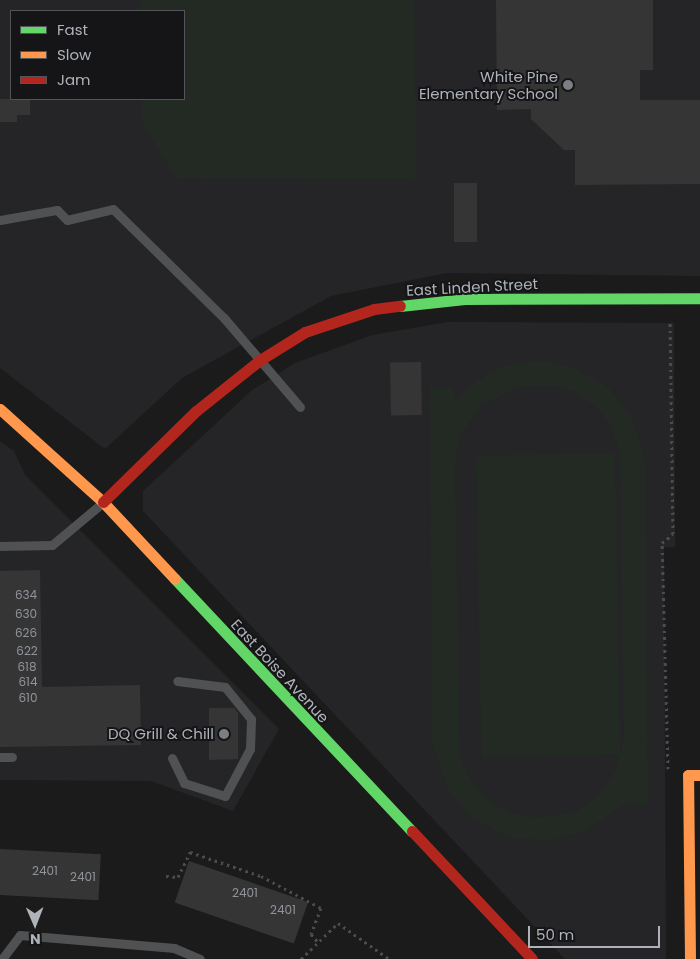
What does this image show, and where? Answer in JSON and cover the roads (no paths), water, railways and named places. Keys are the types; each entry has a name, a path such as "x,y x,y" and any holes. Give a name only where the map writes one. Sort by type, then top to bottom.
{"street":[{"name":"East Linden Street","path":"103,502 196,411 260,360 305,332 402,305 466,300 700,298"},
{"name":"East Boise Avenue","path":"0,409 103,502 532,959"},
{"path":"690,959 694,775"}],"lane":[{"path":"0,220 58,210 67,220 113,209 224,318 300,407"},
{"path":"0,546 52,545 103,502"},
{"path":"172,758 184,783 225,796 250,749 251,719 225,687 177,681"},
{"path":"0,757 12,758"},
{"path":"2,959 20,935 174,948 200,959"}],"place":[{"name":"White Pine Elementary School","path":"568,85"},
{"name":"DQ Grill & Chill","path":"224,734"}]}
